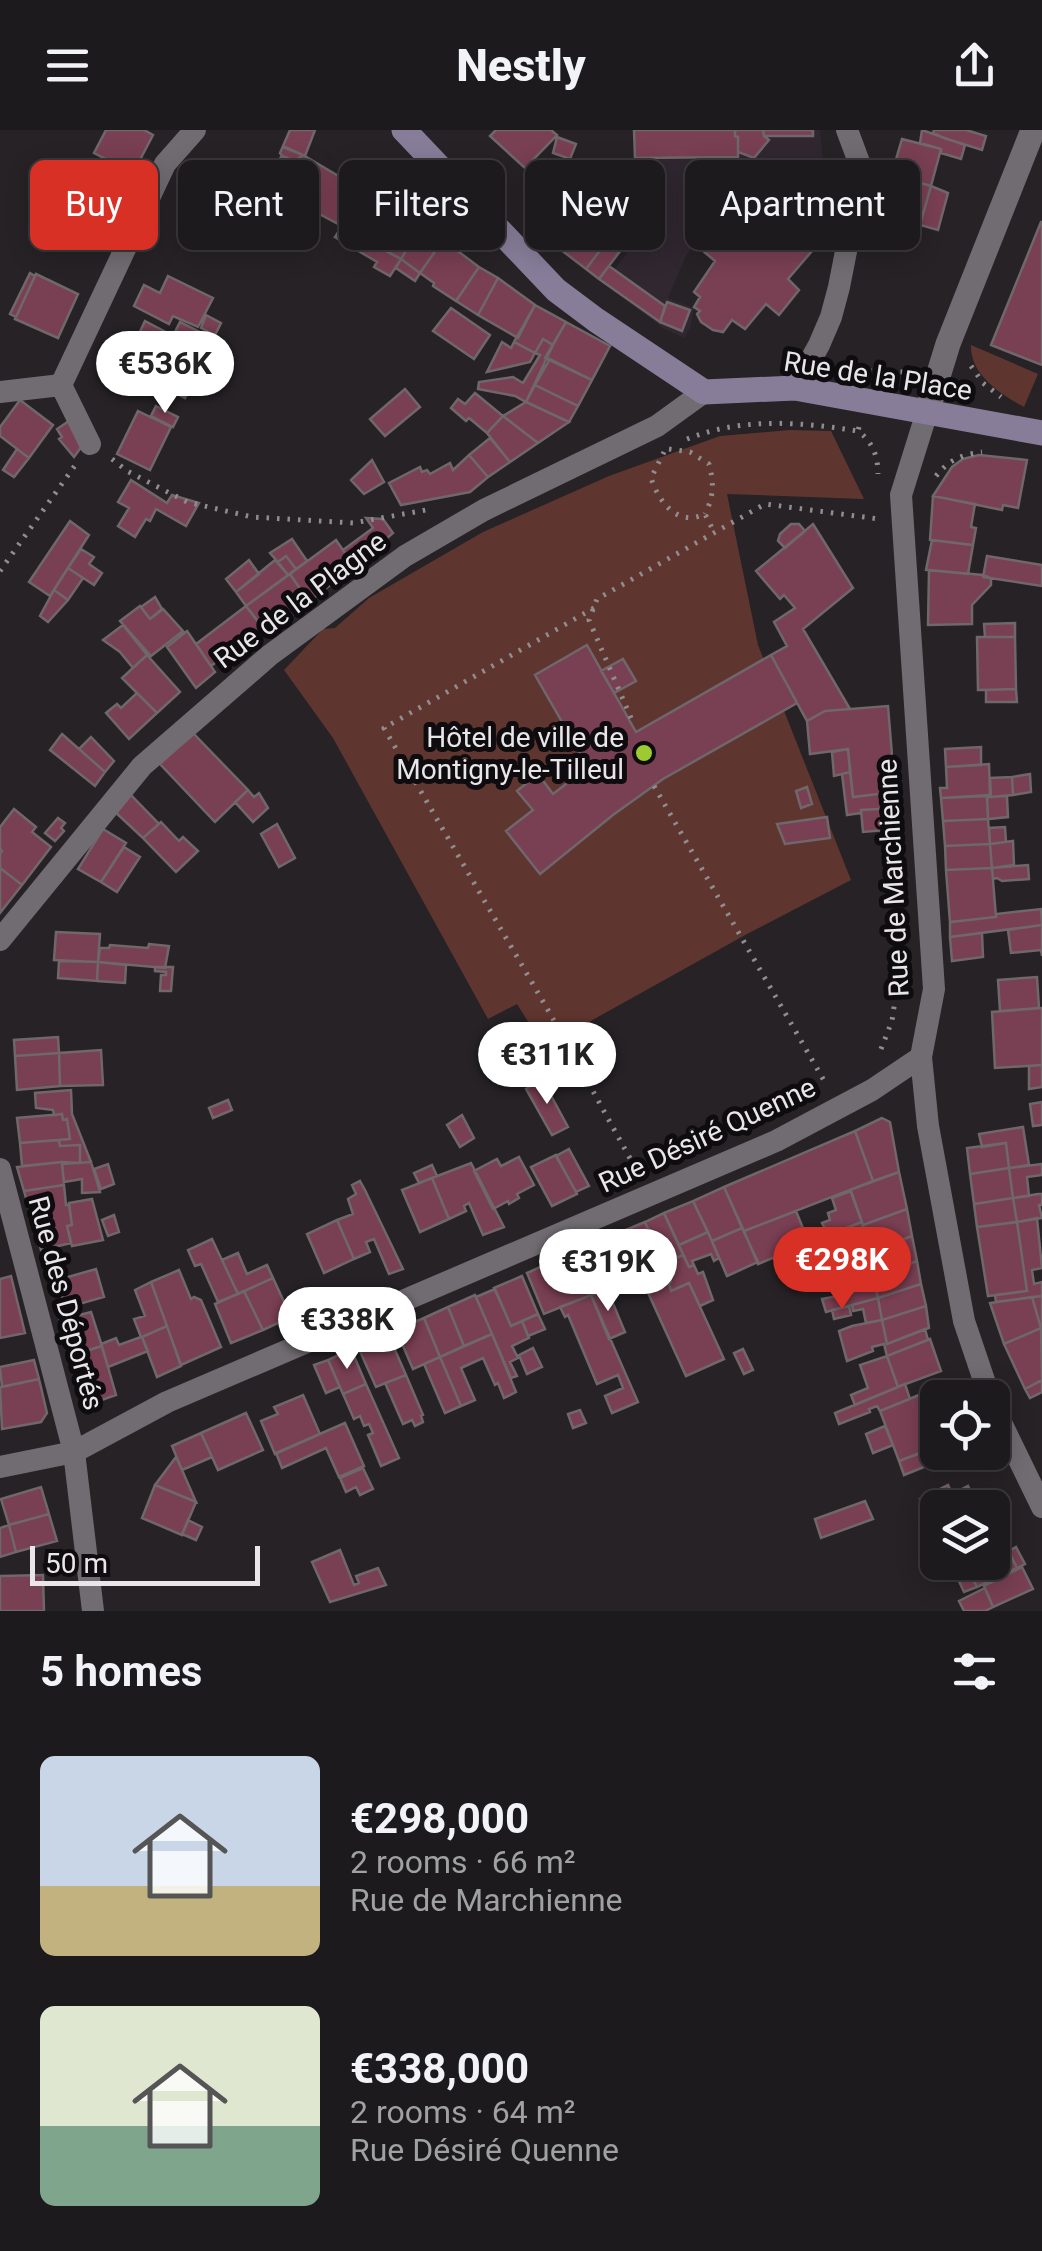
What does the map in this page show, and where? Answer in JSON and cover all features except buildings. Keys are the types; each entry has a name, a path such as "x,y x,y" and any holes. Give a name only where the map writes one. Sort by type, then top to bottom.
{"main road":[{"path":"404,130 556,290 704,392"},
{"name":"Rue de la Place","path":"704,392 795,388 1042,434"}],"street":[{"path":"61,385 165,164 194,130"},
{"path":"795,388 820,345 839,288 862,170 846,130"},
{"path":"927,412 948,344 1033,130"},
{"path":"0,392 61,385"},
{"path":"61,385 90,444"},
{"name":"Rue de la Plagne","path":"0,940 142,766 270,655 405,556 474,516 657,426 704,392"},
{"name":"Rue de Marchienne","path":"927,412 901,496 934,989 922,1057 928,1126 964,1321 984,1380"},
{"name":"Rue Désiré Quenne","path":"0,1467 74,1452 167,1402 776,1141 872,1090 922,1057"},
{"name":"Rue des Déportés","path":"0,1169 74,1452 94,1610"},
{"name":"Rue de Marchienne","path":"1010,1440 1042,1507"}],"path":[{"path":"858,431 866,370 905,372 912,367"},
{"path":"666,448 690,452 708,464 713,482 712,500 705,514 685,518 671,511 658,497 651,478 656,463 666,448 732,426 760,423 858,431 872,446 878,463 878,481"},
{"path":"0,571 90,444 127,470 187,502 252,517 353,523 436,509 474,516"},
{"path":"631,718 589,620 597,599 765,504 902,521"},
{"path":"876,507 877,519"},
{"path":"705,514 714,532"},
{"path":"594,608 384,728 650,1195"},
{"path":"654,786 830,1091"},
{"path":"876,1054 884,1046 892,1021 903,948"}],"shaded area":[{"path":"637,130 820,130 823,160 685,160 685,250 690,250 668,298 694,308 684,338 663,328 603,283 629,250 665,250 665,160 638,160"},
{"path":"971,345 1038,374 1024,407 981,374"},
{"path":"831,431 864,499 727,494 758,645 851,880 544,1047 517,1004 488,1019 333,738 284,670 323,629 335,628 369,598 483,532 609,476 720,436"}],"place":[{"name":"Hôtel de ville de Montigny-le-Tilleul","path":"644,753"}]}
